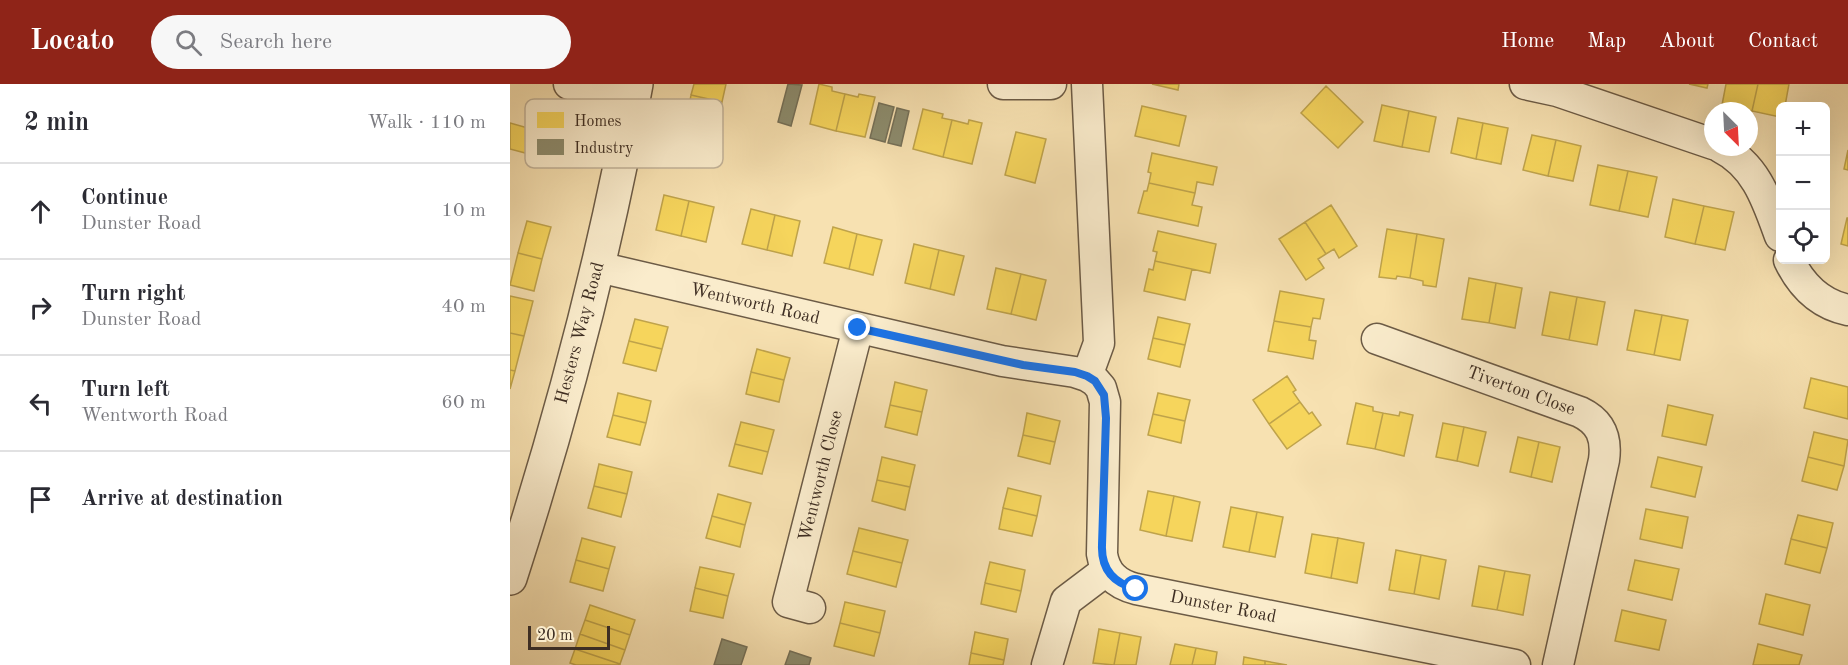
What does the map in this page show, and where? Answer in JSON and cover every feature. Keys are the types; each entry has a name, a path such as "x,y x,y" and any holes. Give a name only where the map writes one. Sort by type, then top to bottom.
{"street":[{"path":"569,84 634,92"},
{"path":"1003,84 1051,84"},
{"path":"1047,665 1066,601 1107,570 1102,554 1105,402 1101,388 1087,376 1099,343 1087,84"},
{"path":"1526,84 1557,91 1704,141"},
{"path":"1734,156 1743,162 1763,189 1776,225"},
{"name":"Hesters Way Road","path":"510,578 519,522 598,267 618,168"},
{"path":"1791,264 1806,288 1818,298 1848,310"},
{"name":"Wentworth Road","path":"598,267 1023,365 1075,372 1087,376"},
{"name":"Wentworth Close","path":"810,608 788,602 858,328"},
{"name":"Tiverton Close","path":"1377,339 1580,412 1589,416 1601,430 1606,450 1558,665"},
{"name":"Dunster Road","path":"1107,570 1114,580 1136,589 1515,665"}],"building: Homes":[{"path":"694,84 726,84 723,99 691,95"},
{"path":"819,84 832,87 832,91 845,94 836,131 810,124"},
{"path":"1152,84 1179,84 1178,90"},
{"path":"1689,84 1708,84 1707,88"},
{"path":"1726,84 1758,84 1754,102 1723,102"},
{"path":"1758,84 1789,84 1786,102 1776,102 1776,116 1758,112 1758,102 1754,102"},
{"path":"1326,86 1363,122 1338,148 1301,113"},
{"path":"845,94 875,97 865,137 836,131"},
{"path":"691,95 709,99 690,99"},
{"path":"1382,105 1409,111 1402,147 1374,141"},
{"path":"1142,106 1186,116 1179,146 1135,136"},
{"path":"923,109 943,114 942,118 952,120 943,157 913,149"},
{"path":"1409,111 1436,117 1429,152 1402,147"},
{"path":"1458,118 1483,123 1476,159 1451,153"},
{"path":"952,120 968,124 969,120 982,123 972,164 943,157"},
{"path":"510,123 525,127 525,153 510,149"},
{"path":"1483,123 1508,128 1501,164 1476,159"},
{"path":"1016,132 1046,139 1035,183 1005,175"},
{"path":"1532,135 1556,140 1548,176 1523,170"},
{"path":"1556,140 1581,146 1573,181 1548,176"},
{"path":"1848,150 1848,170 1844,169"},
{"path":"1152,153 1217,167 1213,185 1197,182 1195,193 1149,183 1151,173 1148,172"},
{"path":"1598,165 1628,171 1619,211 1590,205"},
{"path":"1628,171 1657,177 1648,217 1619,211"},
{"path":"1149,183 1195,193 1192,205 1202,207 1198,226 1138,213 1144,191 1147,191"},
{"path":"664,195 689,201 681,236 656,230"},
{"path":"1673,199 1704,206 1695,244 1665,237"},
{"path":"689,201 714,207 706,242 681,236"},
{"path":"1331,205 1357,246 1339,258 1334,249 1326,254 1305,222"},
{"path":"1704,206 1734,212 1725,250 1695,244"},
{"path":"751,209 775,215 767,250 742,244"},
{"path":"775,215 800,221 792,256 767,250"},
{"path":"1848,218 1848,246 1841,244"},
{"path":"527,221 551,227 542,259 518,253"},
{"path":"1305,222 1326,254 1318,259 1324,268 1306,280 1279,239"},
{"path":"833,227 857,234 849,269 824,263"},
{"path":"1387,229 1417,234 1410,278 1379,277"},
{"path":"1158,231 1216,244 1210,273 1155,261 1157,252 1153,251"},
{"path":"857,234 882,240 873,275 849,269"},
{"path":"1417,234 1444,239 1436,287 1423,285 1423,281 1410,278"},
{"path":"914,244 939,250 930,289 905,283"},
{"path":"939,250 964,256 954,295 930,289"},
{"path":"518,253 542,259 534,291 510,285"},
{"path":"1155,261 1192,269 1185,300 1144,291 1149,269 1153,270"},
{"path":"996,268 1021,274 1011,314 987,309"},
{"path":"1021,274 1046,280 1036,320 1011,314"},
{"path":"1469,278 1496,283 1489,323 1462,319"},
{"path":"1496,283 1522,288 1515,328 1489,323"},
{"path":"1280,291 1324,299 1320,319 1313,318 1311,327 1274,321"},
{"path":"1550,292 1577,297 1569,340 1542,335"},
{"path":"510,296 533,301 524,336 510,333"},
{"path":"1577,297 1605,302 1597,345 1569,340"},
{"path":"1635,310 1662,315 1654,355 1627,350"},
{"path":"1662,315 1688,320 1680,360 1654,355"},
{"path":"1158,317 1190,324 1185,345 1153,338"},
{"path":"635,319 668,327 662,349 629,341"},
{"path":"1274,321 1311,327 1309,340 1316,341 1313,359 1268,351"},
{"path":"510,333 524,336 515,371 510,370"},
{"path":"1153,338 1185,345 1180,367 1148,359"},
{"path":"629,341 662,349 656,371 623,363"},
{"path":"757,349 790,358 784,380 751,372"},
{"path":"510,370 515,371 510,389"},
{"path":"751,372 784,380 779,402 746,394"},
{"path":"1287,376 1300,402 1269,424 1253,400"},
{"path":"1811,378 1848,387 1848,419 1804,408"},
{"path":"895,382 927,390 922,412 890,405"},
{"path":"618,393 651,401 646,423 613,415"},
{"path":"1158,393 1190,400 1185,421 1153,414"},
{"path":"1300,402 1309,414 1312,412 1321,425 1287,449 1269,424"},
{"path":"1356,403 1373,407 1373,411 1383,413 1375,449 1347,444"},
{"path":"890,405 922,412 917,435 885,427"},
{"path":"1668,405 1713,415 1706,445 1662,436"},
{"path":"1400,412 1413,415 1404,456 1375,449 1383,413 1399,416"},
{"path":"1027,413 1060,421 1055,442 1023,435"},
{"path":"1153,414 1185,421 1181,443 1148,435"},
{"path":"613,415 646,423 640,445 607,437"},
{"path":"741,422 774,430 768,452 735,444"},
{"path":"1443,423 1464,427 1457,461 1436,457"},
{"path":"1464,427 1486,432 1478,466 1457,461"},
{"path":"1814,432 1848,440 1844,466 1808,457"},
{"path":"1023,435 1055,442 1050,464 1018,456"},
{"path":"1518,437 1539,442 1531,477 1510,472"},
{"path":"1539,442 1560,447 1552,482 1531,477"},
{"path":"735,444 768,452 762,474 729,466"},
{"path":"882,457 915,465 910,487 877,480"},
{"path":"1658,457 1702,467 1695,497 1651,487"},
{"path":"1808,457 1844,466 1837,490 1802,481"},
{"path":"599,464 632,472 627,494 594,486"},
{"path":"877,480 910,487 905,510 872,501"},
{"path":"594,486 627,494 621,517 588,508"},
{"path":"1008,488 1041,496 1037,516 1003,508"},
{"path":"1148,491 1174,496 1166,536 1140,530"},
{"path":"718,494 751,503 745,525 712,516"},
{"path":"1174,496 1200,502 1192,541 1166,536"},
{"path":"1231,507 1257,512 1249,552 1223,547"},
{"path":"1003,508 1037,516 1032,536 999,529"},
{"path":"1646,509 1688,517 1682,548 1640,539"},
{"path":"1257,512 1283,517 1275,557 1249,552"},
{"path":"1798,515 1833,523 1827,548 1791,539"},
{"path":"712,516 745,525 740,547 706,538"},
{"path":"859,528 908,540 902,563 853,551"},
{"path":"1312,534 1338,538 1331,578 1305,573"},
{"path":"582,538 615,547 609,569 576,560"},
{"path":"1338,538 1364,543 1357,583 1331,578"},
{"path":"1791,539 1827,548 1820,573 1785,564"},
{"path":"1396,550 1421,555 1414,594 1389,590"},
{"path":"853,551 902,563 896,587 847,574"},
{"path":"1421,555 1446,560 1439,599 1414,594"},
{"path":"576,560 609,569 603,591 570,582"},
{"path":"1635,560 1679,569 1672,600 1628,590"},
{"path":"990,562 1025,570 1021,591 985,583"},
{"path":"1479,566 1505,571 1497,610 1472,606"},
{"path":"700,567 734,574 728,596 695,588"},
{"path":"1505,571 1530,575 1523,615 1497,610"},
{"path":"985,583 1021,591 1016,612 981,604"},
{"path":"695,588 728,596 723,618 690,611"},
{"path":"1766,594 1810,605 1803,635 1759,624"},
{"path":"845,602 885,611 880,633 840,623"},
{"path":"590,605 635,620 630,635 585,620"},
{"path":"1622,610 1666,620 1659,650 1615,641"},
{"path":"585,620 630,635 625,650 580,634"},
{"path":"840,623 880,633 874,656 834,646"},
{"path":"1099,629 1120,633 1114,665 1093,663"},
{"path":"975,632 1008,639 1004,660 971,653"},
{"path":"1120,633 1141,637 1136,665 1114,665"},
{"path":"580,634 625,650 620,664 575,649"},
{"path":"1175,644 1196,648 1192,665 1170,665"},
{"path":"1758,644 1802,655 1799,665 1753,665"},
{"path":"1196,648 1217,652 1215,665 1192,665"},
{"path":"575,649 620,664 620,665 570,663"},
{"path":"971,653 1004,660 1003,665 969,665"},
{"path":"1244,657 1265,661 1265,665 1243,665"},
{"path":"1265,661 1287,665 1265,665"}],"building: Industry":[{"path":"788,84 802,85 791,126 778,122"},
{"path":"879,103 894,107 885,142 870,138"},
{"path":"897,108 909,111 901,146 888,143"},
{"path":"722,639 747,647 741,665 714,665"},
{"path":"790,651 811,658 809,665 785,665"}],"route":[{"path":"858,328 1023,365 1075,372 1095,381 1104,395 1106,418 1103,562 1114,580 1136,589"}]}
